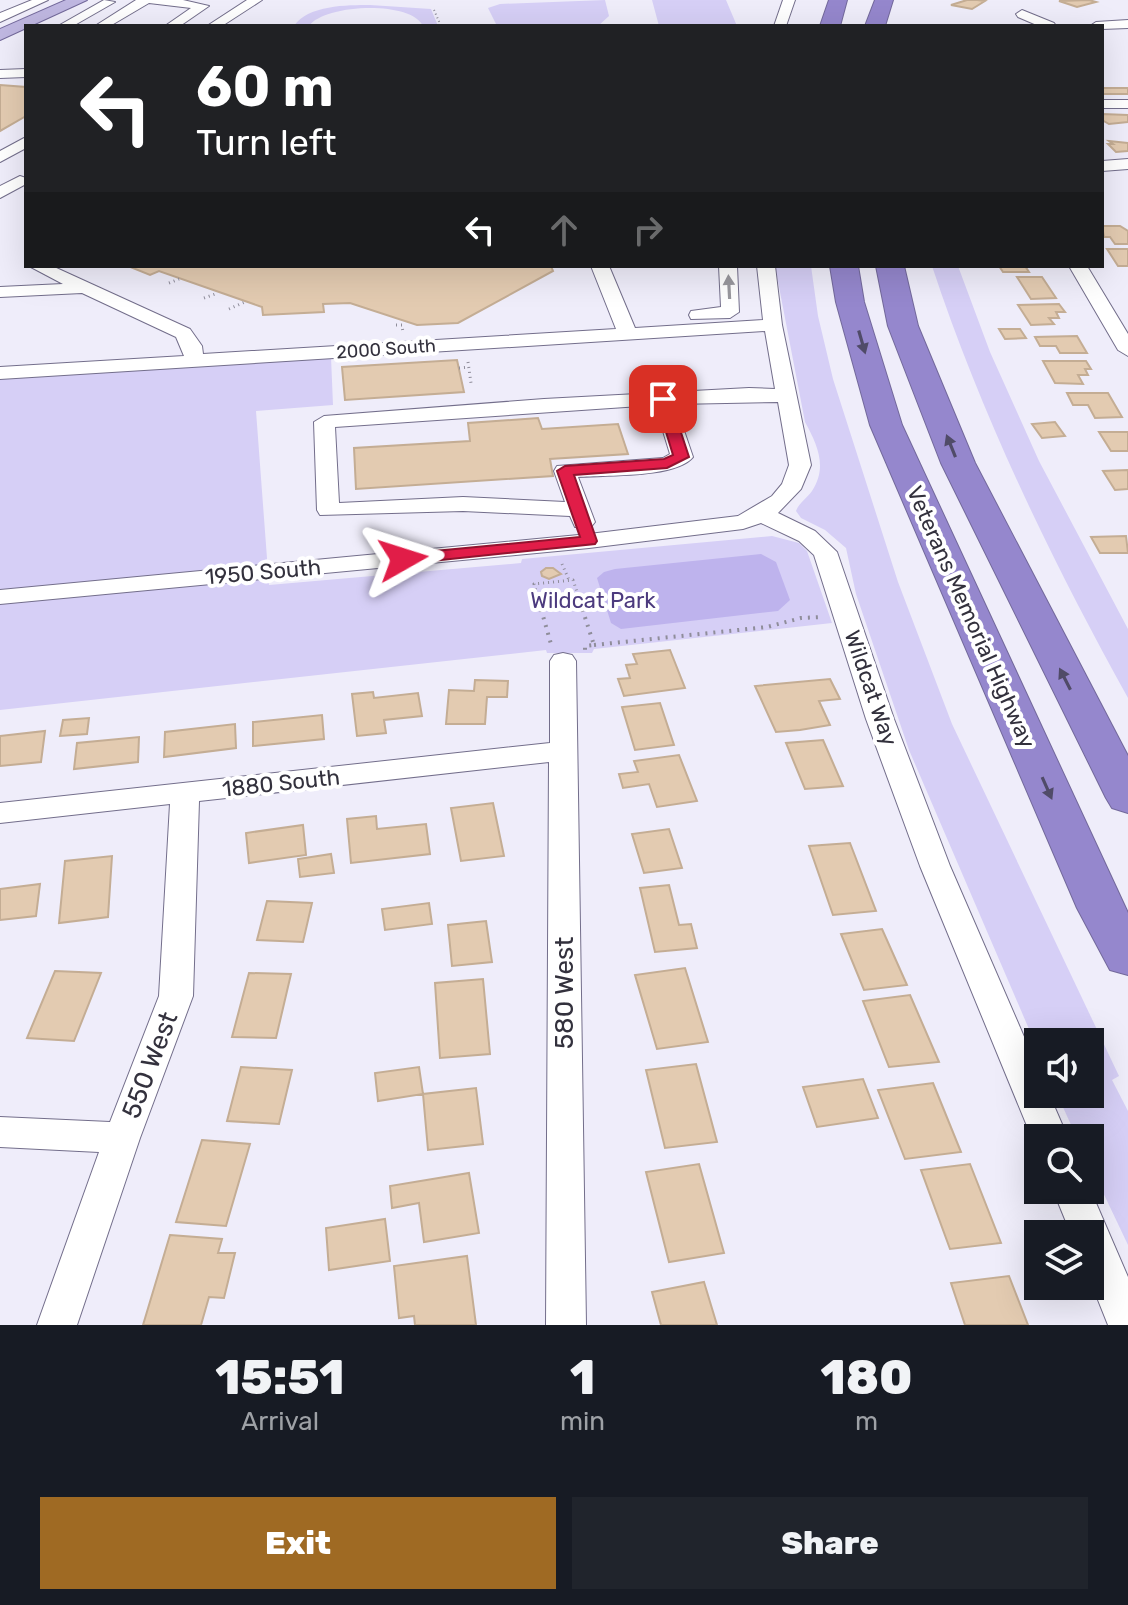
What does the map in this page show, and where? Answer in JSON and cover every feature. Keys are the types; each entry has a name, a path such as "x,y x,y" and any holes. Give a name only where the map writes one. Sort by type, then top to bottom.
{"highway":[{"path":"831,24 838,0"},
{"path":"876,24 884,0"},
{"name":"Veterans Memorial Highway","path":"844,268 850,302 886,425 1094,894 1128,957"},
{"path":"890,268 903,326 958,463 1128,798"}],"main road":[{"path":"2,24 34,9 72,1"}],"street":[{"path":"104,24 145,0"},
{"path":"153,0 203,6 174,24"},
{"path":"216,24 256,0"},
{"path":"781,24 789,0"},
{"path":"0,1 34,9"},
{"path":"68,24 109,2"},
{"path":"1022,14 1045,24"},
{"path":"1104,26 1128,24"},
{"path":"0,74 24,73"},
{"path":"1104,104 1128,104"},
{"path":"1104,166 1128,164"},
{"path":"0,193 24,183"},
{"path":"42,268 183,333 192,346 195,362"},
{"path":"601,268 625,327 728,312 728,268"},
{"path":"763,515 786,494 798,475 799,453 773,325 766,268"},
{"path":"1079,268 1128,350"},
{"path":"0,292 86,288"},
{"name":"2000 South","path":"0,373 195,362 625,327 773,325"},
{"path":"579,510 463,504 328,510 324,422 663,399 787,396"},
{"path":"589,541 565,471 667,464 682,457 663,399"},
{"name":"1950 South","path":"0,597 589,541 743,522 763,515"},
{"name":"Wildcat Way","path":"763,515 807,536 825,552 880,719 935,866 1044,1124"},
{"name":"580 West","path":"566,1325 563,751 567,656"},
{"name":"1880 South","path":"0,813 563,751"},
{"name":"550 West","path":"57,1325 122,1138 176,996 185,794"},
{"path":"0,1132 122,1138"},
{"path":"1078,1204 1128,1324"}],"path":[{"path":"434,10 440,24"},
{"path":"169,283 179,279"},
{"path":"204,298 218,293"},
{"path":"229,309 245,302"},
{"path":"394,319 396,327"},
{"path":"459,368 469,367"},
{"path":"558,556 569,580"},
{"path":"594,645 573,580 534,584 567,656 585,646 767,627 801,618 822,617"}],"green space":[{"path":"605,0 609,16 600,24 496,24 488,8 500,4"},
{"path":"652,0 726,0 736,24 658,24"},
{"path":"340,6 431,9 437,24 421,24 402,12 367,8 331,13 312,24 296,24 318,10"},
{"path":"775,268 811,268 818,316 833,379 898,582 952,724 1096,1028 1029,1028 909,750 856,594 846,548 825,530 801,518 796,511 817,482 820,464 817,447 805,422"},
{"path":"933,268 959,268 990,352 1039,461 1128,629 1128,698 1045,540 996,432"},
{"name":"Wildcat Park","path":"331,357 333,405 256,411 269,585 521,563 522,559 772,536 799,543 807,551 832,623 594,649 592,653 547,653 546,650 0,710 0,379"},
{"path":"1104,1044 1119,1076 1112,1080 1128,1111 1128,1245 1104,1194 1104,1124 1071,1124 1063,1108 1104,1108"}],"shaded area":[{"path":"761,554 776,562 790,600 778,611 621,629 611,623 597,578 615,569"}],"building":[{"path":"967,0 985,1 972,9 951,5"},
{"path":"1059,1 1096,2 1077,7"},
{"path":"0,85 24,87 24,117 0,131"},
{"path":"1104,88 1128,88 1128,94 1104,94"},
{"path":"1104,114 1128,115 1128,122 1109,124 1104,121"},
{"path":"1109,141 1128,143 1128,151 1116,152 1108,144 1113,144"},
{"path":"1104,226 1120,226 1128,231 1128,244 1115,244 1110,237 1104,237"},
{"path":"1107,249 1128,249 1128,266 1118,266"},
{"path":"133,268 552,268 553,271 458,323 417,325 350,303 323,304 324,312 263,315 262,307 159,271 150,275"},
{"path":"1000,268 1026,268 1029,272 1003,272"},
{"path":"1017,277 1042,277 1056,298 1031,299"},
{"path":"1059,304 1065,312 1056,312 1059,318 1049,318 1054,324 1031,325 1018,305"},
{"path":"999,329 1020,329 1026,338 1005,339"},
{"path":"1077,336 1087,353 1060,353 1056,346 1040,346 1035,337"},
{"path":"457,360 464,392 345,400 342,367"},
{"path":"1043,361 1086,361 1091,369 1085,369 1088,375 1078,375 1083,384 1055,383"},
{"path":"1067,393 1108,393 1122,417 1095,418 1088,405 1073,405"},
{"path":"538,418 542,429 618,424 628,454 550,459 553,476 356,489 354,448 470,441 468,423"},
{"path":"1055,422 1065,436 1042,438 1032,424"},
{"path":"1099,432 1128,432 1128,451 1111,451"},
{"path":"1128,470 1128,489 1115,490 1103,471"},
{"path":"1126,536 1128,553 1100,553 1091,537"},
{"path":"553,568 561,574 549,579 542,576 541,572"},
{"path":"670,650 685,688 624,696 618,679 630,678 626,665 637,664 633,654"},
{"path":"830,679 840,699 819,701 830,725 776,732 755,686"},
{"path":"475,680 508,681 507,697 487,697 485,724 446,724 449,690 474,691"},
{"path":"373,692 374,698 418,693 422,716 384,720 386,733 357,736 352,694"},
{"path":"660,703 674,745 635,750 622,707"},
{"path":"322,715 324,739 253,746 253,722"},
{"path":"89,718 87,734 60,736 63,720"},
{"path":"235,724 236,748 164,757 165,732"},
{"path":"45,731 41,762 0,766 0,736"},
{"path":"139,737 138,762 74,769 77,743"},
{"path":"823,740 843,786 805,789 786,743"},
{"path":"679,755 697,801 657,807 649,784 623,788 619,774 638,772 634,761"},
{"path":"493,803 504,856 461,861 451,808"},
{"path":"376,816 377,829 426,824 430,854 351,863 347,819"},
{"path":"303,825 306,855 249,863 246,833"},
{"path":"669,829 682,868 644,873 632,834"},
{"path":"850,843 876,911 833,915 809,846"},
{"path":"331,854 334,873 300,877 298,859"},
{"path":"112,856 108,917 59,923 65,861"},
{"path":"40,884 36,916 0,920 0,889"},
{"path":"669,885 679,925 691,924 697,948 655,952 640,888"},
{"path":"267,901 312,903 303,942 257,940"},
{"path":"429,903 432,924 385,930 382,909"},
{"path":"486,921 492,962 452,966 448,925"},
{"path":"882,929 907,985 864,990 841,934"},
{"path":"685,968 708,1042 657,1049 635,975"},
{"path":"55,971 101,973 74,1041 27,1038"},
{"path":"249,973 291,974 276,1038 232,1037"},
{"path":"483,979 490,1054 440,1058 435,983"},
{"path":"910,995 939,1062 889,1067 863,1001"},
{"path":"696,1064 717,1142 665,1148 646,1070"},
{"path":"241,1067 292,1070 279,1124 227,1121"},
{"path":"419,1067 423,1094 378,1101 375,1073"},
{"path":"863,1079 878,1118 817,1127 803,1087"},
{"path":"933,1083 961,1152 905,1159 878,1090"},
{"path":"476,1088 483,1144 428,1150 423,1094"},
{"path":"202,1140 250,1144 226,1226 176,1222"},
{"path":"699,1164 724,1253 669,1262 646,1172"},
{"path":"970,1164 1001,1243 950,1249 921,1170"},
{"path":"469,1173 479,1233 424,1242 419,1203 392,1208 390,1186"},
{"path":"385,1219 390,1261 329,1270 326,1228"},
{"path":"170,1235 222,1239 218,1253 235,1253 224,1298 209,1297 201,1325 143,1325"},
{"path":"467,1256 476,1325 415,1325 414,1316 399,1318 394,1266"},
{"path":"1009,1276 1028,1325 965,1325 951,1283"},
{"path":"704,1282 717,1325 661,1325 652,1292"}],"route":[{"path":"403,559 589,541 565,471 667,464 682,457 663,399"}]}
